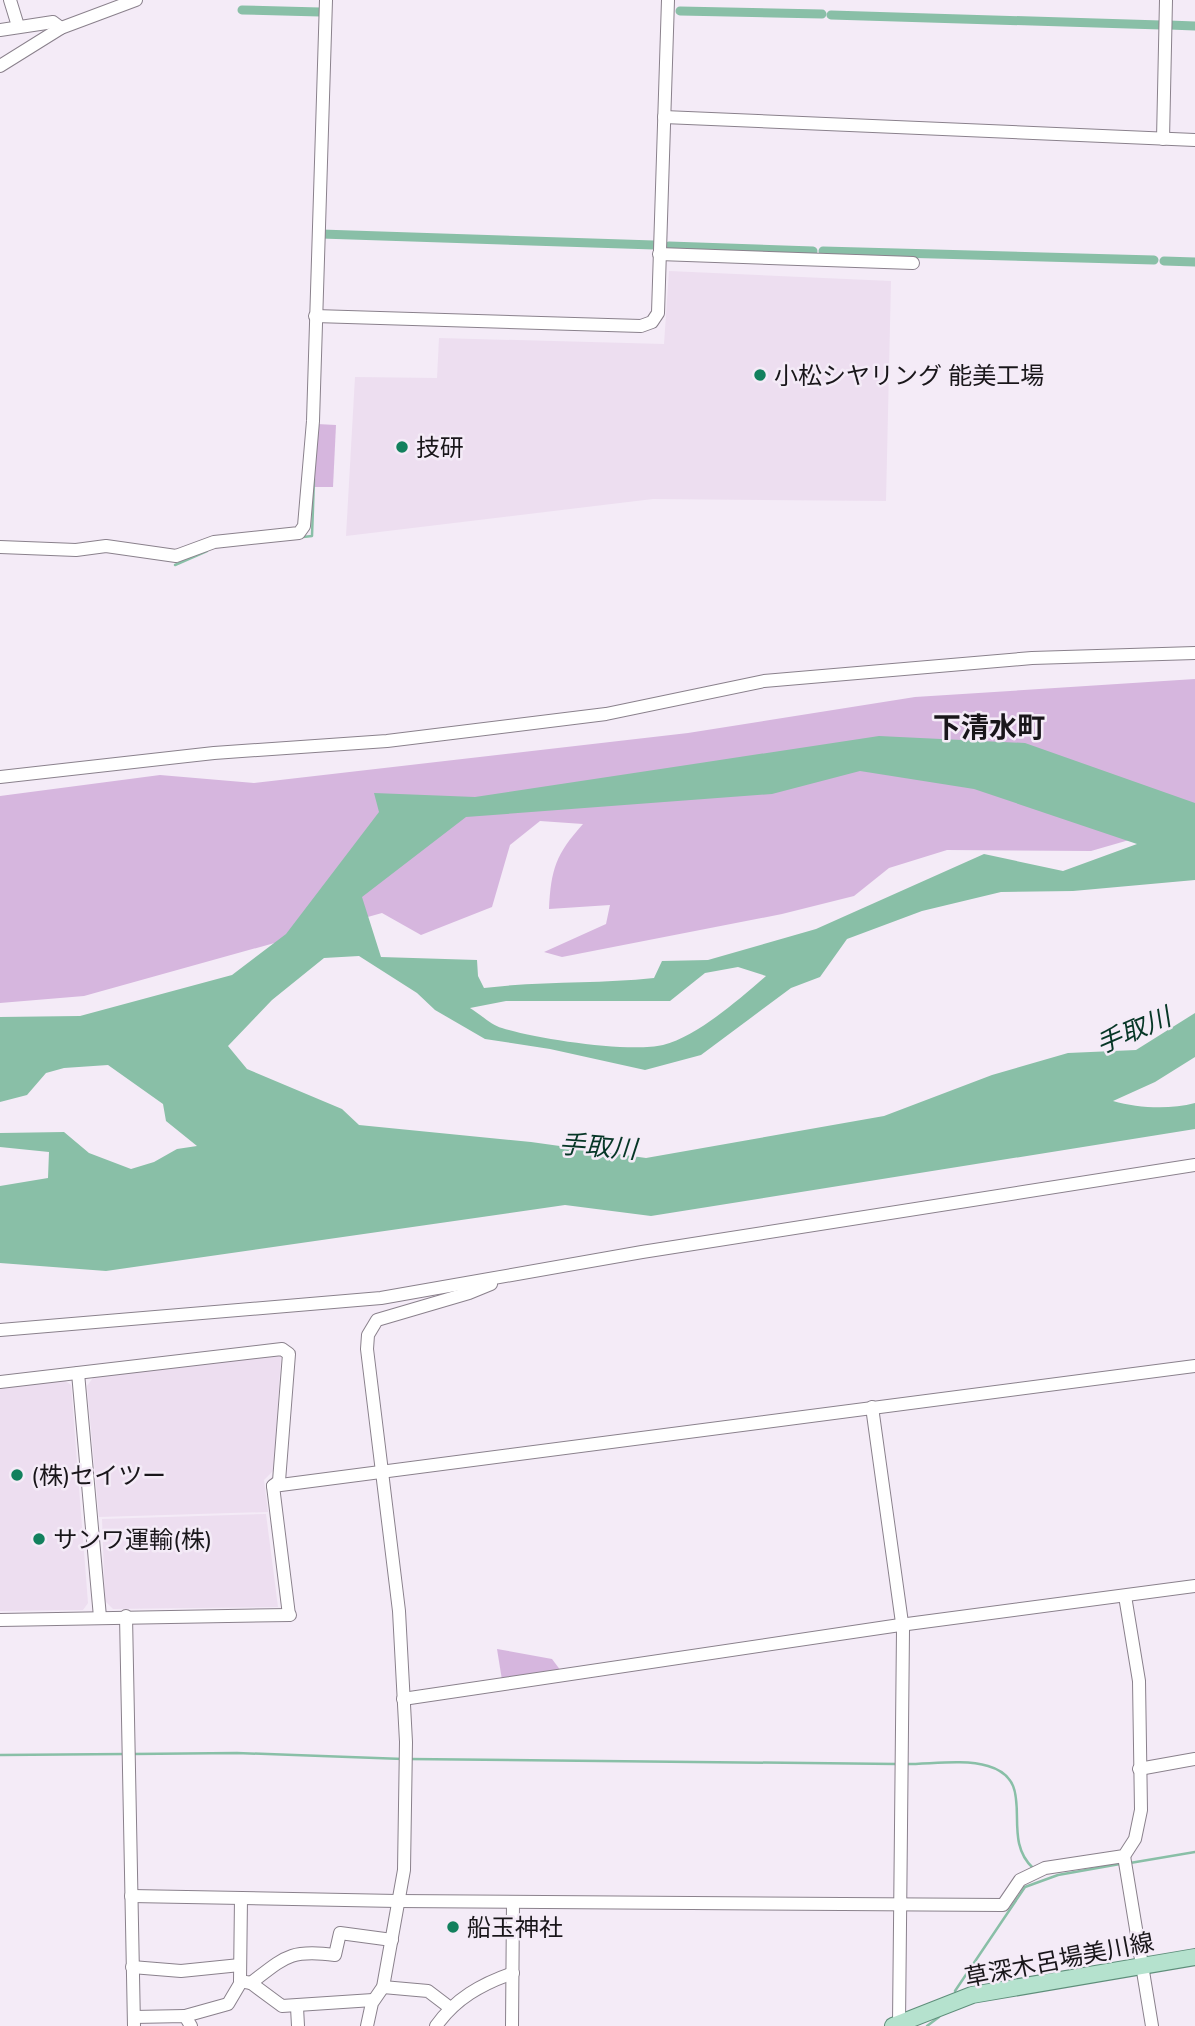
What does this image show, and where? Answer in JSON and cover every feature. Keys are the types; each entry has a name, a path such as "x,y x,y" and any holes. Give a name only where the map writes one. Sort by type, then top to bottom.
{"main road":[{"name":"草深木呂場美川線","path":"896,2024 972,1995 1195,1956"}],"street":[{"path":"10,0 18,26"},
{"path":"0,66 61,28 136,0"},
{"path":"0,547 76,550 106,546 176,556 214,542 299,533 304,526 313,421 326,0"},
{"path":"315,316 641,326 652,322 658,313 668,0"},
{"path":"1163,139 1166,0"},
{"path":"0,30 53,22 61,28"},
{"path":"664,117 1195,140"},
{"path":"659,254 913,263"},
{"path":"0,778 214,752 387,741 606,714 764,681 1032,658 1195,653"},
{"path":"0,1330 381,1298 642,1252 1195,1165"},
{"path":"368,2026 373,2000 383,1987 406,1842 406,1759 399,1611 367,1349 371,1328 377,1320 469,1293 496,1279"},
{"path":"0,1382 282,1349 289,1355 279,1481 273,1486"},
{"path":"273,1486 1195,1366"},
{"path":"78,1373 100,1617"},
{"path":"872,1407 900,1625 903,1630 901,1904 896,2024"},
{"path":"0,1620 156,1615 172,1618 289,1615 273,1486"},
{"path":"403,1699 900,1625 1195,1586"},
{"path":"1125,1596 1139,1681 1140,1826 1125,1861 1152,2026"},
{"path":"126,1616 134,2021 188,2021 228,2004 246,1983 284,1958 306,1951 335,1955 340,1933 392,1940"},
{"path":"1139,1769 1195,1759"},
{"path":"131,1896 397,1901 1003,1905 1020,1880 1045,1868 1125,1861"},
{"path":"241,1898 240,1965 246,1983 282,2006 373,2000"},
{"path":"512,2026 513,1902"},
{"path":"132,1967 181,1971 240,1965"},
{"path":"436,2026 449,2007 489,1982 513,1973"},
{"path":"383,1987 428,1991 449,2007"},
{"path":"297,2007 298,2026"}],"shaded area":[{"path":"669,271 891,281 886,501 653,499 346,536 355,377 437,378 439,338 664,344"},
{"path":"317,424 336,425 333,487 313,487"},
{"path":"1195,679 1195,821 1091,851 947,850 889,868 854,896 782,914 562,957 544,952 606,924 610,905 549,909 551,883 557,863 567,844 583,824 540,821 510,845 492,907 421,935 382,913 84,996 0,1003 0,796 160,775 254,783 688,733 915,697"},
{"path":"879,736 1025,743 1195,803 1195,880 1073,891 1001,892 922,911 847,939 820,977 791,988 701,1055 645,1070 550,1049 485,1039 435,1010 417,993 359,956 324,958 272,1000 228,1046 247,1069 342,1109 359,1125 531,1142 646,1158 884,1116 992,1075 1068,1053 1136,1050 1195,1013 1195,1057 1155,1082 1113,1101 1154,1107 1195,1103 1195,1129 651,1216 565,1205 106,1271 0,1263 0,1186 48,1178 49,1152 0,1147 0,1133 64,1132 89,1153 131,1169 154,1162 177,1149 197,1146 166,1121 163,1104 108,1065 64,1068 46,1073 27,1095 0,1102 0,1017 80,1016 232,975 286,934 379,812 374,793 475,797","holes":["860,771 974,789 1137,844 1063,871 984,854 816,929 708,960 662,961 654,978 484,988 478,976 477,960 381,957 362,897 466,817 772,794","738,967 766,976 704,1026 663,1045 606,1046 537,1036 498,1027 470,1008 506,1001 670,1001 705,973"]},
{"path":"281,1356 274,1470 264,1480 268,1512 99,1517 87,1386 95,1375"},
{"path":"61,1378 71,1385 88,1603 83,1610 0,1611 0,1386"},
{"path":"266,1514 278,1607 113,1609 105,1601 102,1519"},
{"path":"497,1649 552,1659 561,1671 502,1680"}],"waterway":[{"path":"242,10 320,12"},
{"path":"680,11 822,14"},
{"path":"831,15 1161,25"},
{"path":"1169,25 1195,26"},
{"path":"321,234 654,245"},
{"path":"669,246 813,251"},
{"path":"823,251 1154,260"},
{"path":"1164,261 1195,262"},
{"path":"303,537 312,536 314,479"},
{"path":"175,565 207,551"},
{"path":"133,1754 237,1753 403,1759"},
{"path":"0,1755 126,1754"},
{"path":"409,1759 896,1764"},
{"path":"906,1764 969,1763 988,1766 1003,1773 1012,1784 1016,1796 1019,1841 1023,1855 1033,1868"},
{"path":"1130,1863 1195,1852"},
{"path":"955,1991 1025,1887 1058,1875 1120,1864"},
{"path":"927,2026 939,2017"}],"place":[{"name":"小松シヤリング 能美工場","path":"760,375"},
{"name":"技研","path":"402,447"},
{"name":"(株)セイツー","path":"17,1475"},
{"name":"サンワ運輸(株)","path":"39,1539"},
{"name":"船玉神社","path":"453,1927"}],"district":[{"name":"下清水町","path":"989,726"}],"water label":[{"name":"手取川","path":"1133,1030"},
{"name":"手取川","path":"598,1146"}]}
